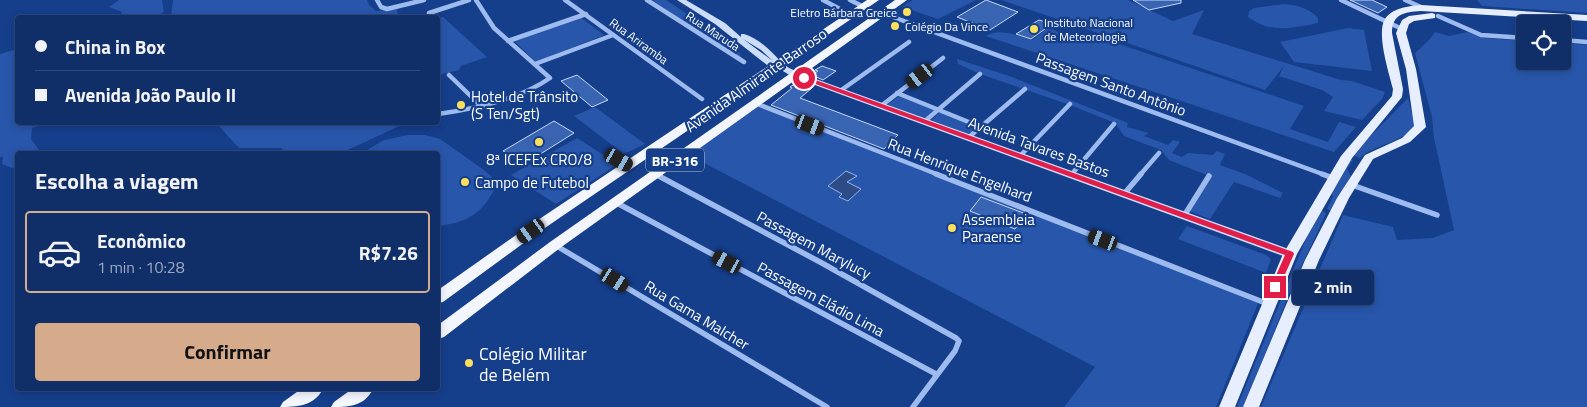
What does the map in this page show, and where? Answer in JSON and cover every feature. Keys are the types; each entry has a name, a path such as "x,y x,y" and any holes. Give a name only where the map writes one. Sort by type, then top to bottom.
{"highway":[{"name":"Avenida Almirante Barroso","path":"440,297 624,163 699,119 874,0"},
{"name":"Avenida Almirante Barroso","path":"440,331 615,202 902,0"},
{"path":"289,407 311,391"},
{"path":"340,407 361,391"}],"main road":[{"name":"Avenida Tavares Bastos","path":"681,0 718,23 770,63 779,65 796,75 1290,254"},
{"path":"1227,407 1290,254 1347,156 1398,97 1388,40 1387,23 1396,14 1405,10 1421,8 1543,15"},
{"path":"1251,407 1312,260 1333,215 1369,157 1406,140 1420,126 1411,69 1401,33 1405,22 1424,15 1516,20"},
{"path":"1571,17 1587,18"},
{"path":"1571,23 1587,24"},
{"path":"1347,156 1356,161 1351,172 1354,181"},
{"path":"1325,192 1329,197 1323,210 1333,215"}],"street":[{"path":"377,0 381,7 387,9 423,0"},
{"path":"429,13 469,0"},
{"path":"440,114 482,108 537,87 547,82 550,78 494,28 476,0"},
{"name":"Rua Ariramba","path":"566,0 702,99"},
{"name":"Rua Maruda","path":"647,0 744,62"},
{"path":"823,0 852,15"},
{"path":"850,0 864,7"},
{"path":"1341,0 1402,29"},
{"path":"1405,0 1421,8"},
{"name":"Passagem Santo Antônio","path":"882,13 1333,178"},
{"path":"508,41 586,14"},
{"path":"1438,16 1481,35 1516,37"},
{"path":"535,64 613,35"},
{"path":"1571,41 1587,42"},
{"path":"840,91 908,42"},
{"path":"881,106 943,58"},
{"path":"924,122 980,74"},
{"path":"449,75 482,108"},
{"path":"969,138 1025,90"},
{"path":"897,93 981,127"},
{"name":"Rua Henrique Engelhard","path":"755,103 1268,304"},
{"path":"1020,156 1070,104"},
{"path":"1071,175 1114,124"},
{"path":"1124,194 1159,153"},
{"name":"Passagem Marylucy","path":"655,174 951,334 958,341 955,351 936,374"},
{"path":"1184,216 1209,176"},
{"path":"1354,181 1436,214"},
{"name":"Passagem Eládio Lima","path":"615,202 936,374"},
{"name":"Rua Gama Malcher","path":"555,245 828,407"},
{"path":"913,407 936,374"}],"shaded area":[{"path":"119,0 162,0 164,12 160,15 120,15 122,12 109,7"},
{"path":"173,0 367,0 369,5 376,11 397,9 398,15 171,15"},
{"path":"652,0 666,0 693,18 739,52 743,61"},
{"path":"913,0 976,0 938,19 902,7"},
{"path":"1001,0 1128,0 1173,21 1204,10 1192,34 1385,92 1382,99 1362,120 1324,111 1333,97 1322,90 1279,76 1284,66 1265,90"},
{"path":"1477,0 1587,0 1587,13 1482,6"},
{"path":"1284,4 1307,9 1318,18 1318,23 1290,28 1273,28 1248,17 1249,11 1254,8"},
{"path":"443,17 487,57 461,66 459,70 440,75 440,18"},
{"path":"580,17 604,35 536,62 514,41"},
{"path":"1048,28 1077,39 1086,33 1304,106 1290,129 1328,142 1339,122 1356,127 1334,152 986,36 991,33 1003,32 1032,40"},
{"path":"1348,28 1364,30 1372,71 1294,62 1280,42"},
{"path":"1435,32 1449,36 1468,32 1485,38 1516,40 1516,70 1571,70 1571,44 1587,45 1587,407 1261,407 1343,215 1393,227 1397,240 1433,238 1454,230 1434,138 1432,117 1415,53"},
{"path":"15,50 15,125 40,125 32,128 31,139 40,151 15,151 15,167 12,168 2,164 3,157 0,157 0,54"},
{"path":"957,59 1009,76 1128,123 1127,127 1149,133 1144,136 1168,145 1173,140 1180,142 1172,153 1182,157 1188,153 1213,155 1216,151 1225,154 1220,165 1245,174 1283,193 1280,198 1234,182 1210,219 1187,210 1209,176 1169,160 1161,150 1124,136 1115,123 1070,105 980,74 958,64"},
{"path":"899,96 934,110 924,119 887,105"},
{"path":"1408,98 1415,125 1410,131 1396,140 1366,153 1360,158 1352,155"},
{"name":"Assembleia Paraense","path":"754,103 1259,301 1216,407 1064,407 1095,367 683,152"},
{"path":"595,107 645,144 624,154 574,116"},
{"path":"940,112 977,128 968,134 931,120"},
{"path":"218,125 402,125 345,151 284,151 281,148 239,148"},
{"name":"Campo de Futebol","path":"408,135 425,135 440,139 491,176 495,188 485,204 472,216 465,220 440,226 440,151 365,151 384,140"},
{"path":"577,138 613,161 615,166 556,204 511,175"},
{"path":"1349,158 1353,160 1347,169 1351,176 1331,211 1327,209 1333,196 1330,190"},
{"path":"846,171 857,176 847,182 861,189 848,201 839,197 842,194 828,186"},
{"path":"1322,210 1326,214 1294,282 1244,407 1237,407 1308,234 1317,215"},
{"path":"1187,226 1266,255 1271,259 1266,273 1178,239"}],"building":[{"path":"986,0 1018,12 990,30 957,17"},
{"path":"1133,0 1181,0 1181,3 1149,10"},
{"path":"1350,0 1372,0 1387,7 1378,13"},
{"name":"Instituto Nacional de Meteorologia","path":"1039,20 1052,24 1031,39 1016,34"},
{"path":"822,66 836,71 823,80 812,75 818,71 815,70"},
{"path":"577,75 608,100 592,107 561,81"},
{"path":"796,83 812,88 800,98 898,135 884,149 771,105"},
{"name":"8ª ICEFEx CRO/8","path":"554,121 574,133 526,163 503,151"},
{"path":"981,197 1026,214 1015,229 970,211"}],"place":[{"name":"Eletro Bárbara Greice","path":"907,12"},
{"name":"Colégio Da Vince","path":"895,26"},
{"name":"Instituto Nacional de Meteorologia","path":"1034,29"},
{"name":"Hotel de Trânsito (S Ten/Sgt)","path":"461,105"},
{"name":"8ª ICEFEx CRO/8","path":"539,142"},
{"name":"Campo de Futebol","path":"465,182"},
{"name":"Assembleia Paraense","path":"952,228"},
{"name":"Colégio Militar de Belém","path":"469,363"}],"route":[{"path":"804,78 1290,254 1275,287"}]}
